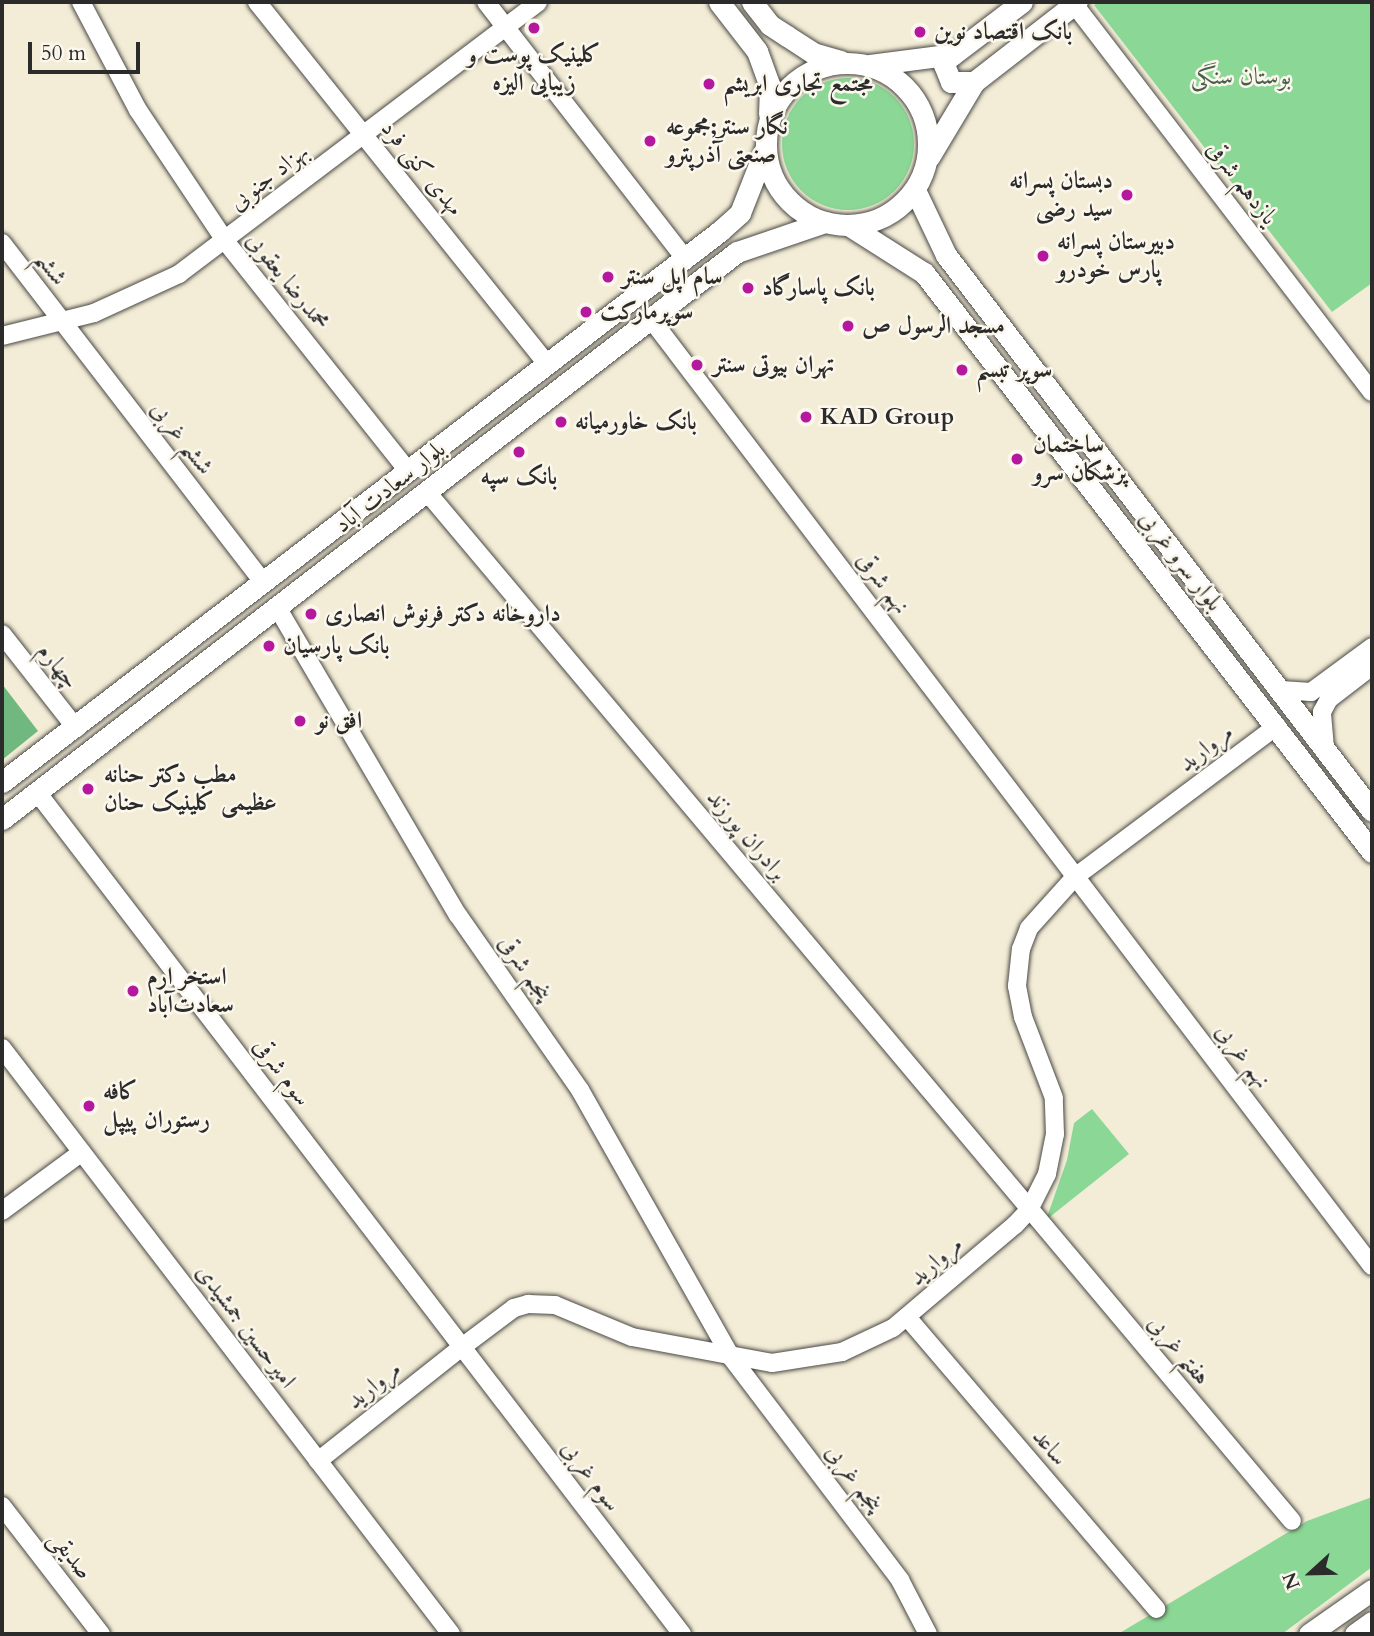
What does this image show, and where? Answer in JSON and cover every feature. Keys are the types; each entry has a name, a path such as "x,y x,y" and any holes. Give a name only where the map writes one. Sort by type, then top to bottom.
{"main road":[{"path":"719,2 759,56 770,86 766,147 771,172 783,194 802,211 825,222 850,226 886,215 915,190 927,161 974,82 1075,3"},
{"path":"752,2 770,25 813,53 844,62 870,65 953,54"},
{"path":"974,82 951,82 944,65 953,54 1023,2"},
{"path":"769,122 779,98 797,79 819,67 844,62"},
{"path":"870,65 893,76 912,93 924,116 927,161"},
{"name":"بلوار سعادت آباد","path":"2,782 76,728 685,259 740,212 766,147"},
{"name":"بلوار سرو غربی","path":"915,190 946,255 1282,690 1372,811"},
{"name":"بلوار سعادت آباد","path":"2,819 737,252 825,222"},
{"name":"بلوار سرو غربی","path":"850,226 925,273 1372,852"},
{"path":"450,440 462,449 463,464"},
{"path":"1309,1634 1372,1590"},
{"path":"1355,1634 1372,1622"}],"street":[{"name":"محمدرضا یعقوبی","path":"81,2 138,110 226,242 409,472"},
{"name":"مهدی کنی فرد","path":"257,2 548,365"},
{"path":"486,2 685,259"},
{"name":"بهزاد جنوبی","path":"2,336 62,322 135,298 226,242 538,2"},
{"name":"یازدهم شرقی","path":"1075,3 1372,392"},
{"name":"ششم","path":"2,243 62,322"},
{"name":"نهم شرقی","path":"650,319 1076,877"},
{"name":"ششم غربی","path":"62,322 264,583"},
{"name":"برادران پورزند","path":"427,492 1029,1210"},
{"name":"پنجم شرقی","path":"277,607 458,915 580,1090 731,1357"},
{"name":"چهارم","path":"2,635 76,728"},
{"path":"1282,690 1311,691 1372,647"},
{"path":"1325,748 1322,712 1329,699 1372,666"},
{"name":"مروارید","path":"318,1461 514,1308 542,1302 632,1337 772,1363 826,1357 878,1338 907,1317 1029,1210 1047,1174 1056,1115 1054,1098 1019,1002 1017,969 1030,928 1076,877 1277,726"},
{"name":"سوم شرقی","path":"37,793 462,1347"},
{"name":"نهم غربی","path":"1076,877 1372,1266"},
{"name":"امیرحسین جمشیدی","path":"2,1048 451,1634"},
{"path":"2,1211 82,1152"},
{"name":"هفتم غربی","path":"1029,1210 1292,1521"},
{"name":"ساعد","path":"907,1317 1156,1609"},
{"name":"سوم غربی","path":"462,1347 682,1634"},
{"name":"پنجم غربی","path":"731,1357 900,1580 928,1634"},
{"name":"صدیقی","path":"2,1506 101,1634"}],"green space":[{"name":"بوستان سنگی","path":"1099,2 1372,2 1372,283 1332,312 1094,5"},
{"path":"848,78 873,83 895,97 909,119 914,144 909,169 895,191 873,205 848,210 823,205 801,191 787,169 782,144 787,119 801,97 823,83"},
{"path":"2,684 38,731 2,760"},
{"path":"1092,1109 1129,1154 1046,1220 1067,1160 1074,1123"},
{"path":"1372,1497 1372,1567 1282,1634 1118,1634 1307,1521"}],"place":[{"name":"کلینیک پوست و زیبایی الیزه","path":"534,28"},
{"name":"بانک اقتصاد نوین","path":"920,32"},
{"name":"مجتمع تجاری ابریشم","path":"709,84"},
{"name":"نگار سنتر;مجموعه صنعتی آذرپترو","path":"650,141"},
{"name":"دبستان پسرانه سید رضی","path":"1127,195"},
{"name":"دبیرستان پسرانه پارس خودرو","path":"1043,256"},
{"name":"سام اپل سنتر","path":"608,277"},
{"name":"بانک پاسارگاد","path":"748,288"},
{"name":"سوپرمارکت","path":"586,312"},
{"name":"مسجد الرسول ص","path":"848,326"},
{"name":"تهران بیوتی سنتر","path":"697,365"},
{"name":"سوپر تبسم","path":"962,370"},
{"name":"KAD Group","path":"806,417"},
{"name":"بانک خاورمیانه","path":"561,422"},
{"name":"بانک سپه","path":"519,452"},
{"name":"ساختمان پزشکان سرو","path":"1017,459"},
{"name":"داروخانه دکتر فرنوش انصاری","path":"311,614"},
{"name":"بانک پارسیان","path":"269,646"},
{"name":"افق نو","path":"300,721"},
{"name":"مطب دکتر حنانه عظیمی کلینیک حنان","path":"88,789"},
{"name":"استخر ارم سعادت‌آباد","path":"133,991"},
{"name":"کافه رستوران پیپل","path":"89,1106"}]}
